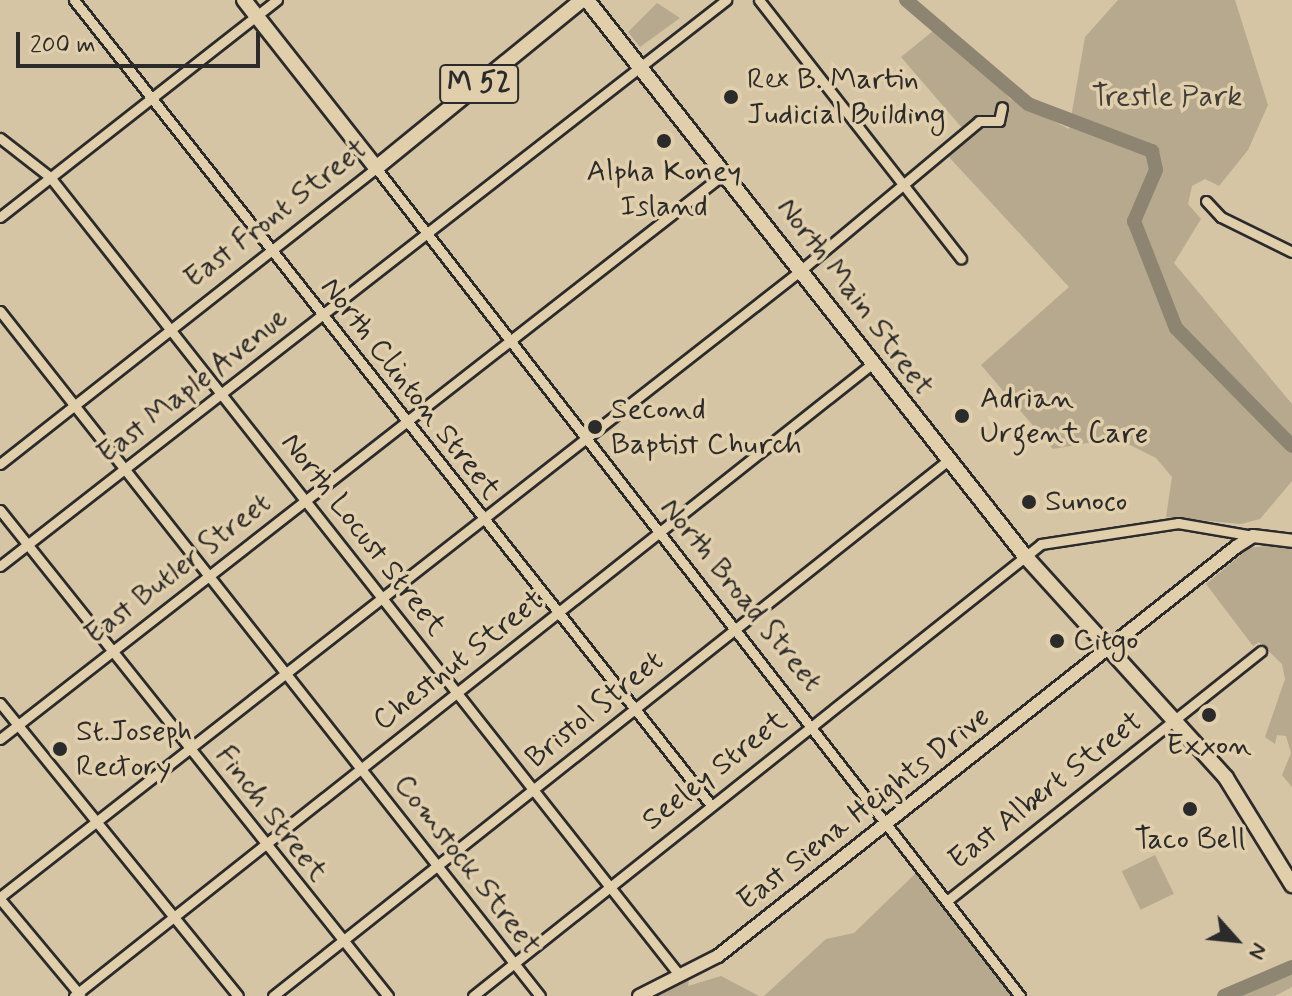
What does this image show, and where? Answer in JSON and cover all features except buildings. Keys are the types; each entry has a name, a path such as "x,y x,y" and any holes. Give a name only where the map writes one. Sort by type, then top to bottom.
{"main road":[{"name":"North Broad Street","path":"244,0 376,168"},
{"name":"North Main Street","path":"584,0 641,64 947,461 1025,556 1112,646 1226,778 1292,885"},
{"name":"East Front Street","path":"376,168 584,0"}],"street":[{"name":"North Clinton Street","path":"74,0 556,615 711,805"},
{"path":"0,217 277,0"},
{"name":"East Maple Avenue","path":"0,566 224,396 322,315 726,0"},
{"path":"759,0 961,259"},
{"path":"77,995 0,898 286,675 380,596 801,270 979,121 999,121 1002,107"},
{"name":"North Locust Street","path":"0,138 50,177 677,972"},
{"name":"North Broad Street","path":"376,168 508,342 812,725 1020,996"},
{"name":"East Front Street","path":"0,464 376,168"},
{"name":"East Butler Street","path":"0,739 726,172"},
{"path":"1206,201 1221,217 1292,252"},
{"name":"Comstock Street","path":"0,311 540,996"},
{"name":"Chestnut Street","path":"77,995 873,363"},
{"name":"Bristol Street","path":"273,996 947,461"},
{"name":"Finch Street","path":"0,510 341,942 388,996"},
{"name":"Seeley Street","path":"473,996 1025,556 1056,539 1178,523 1253,536"},
{"path":"1253,536 1292,541"},
{"name":"East Siena Heights Drive","path":"639,996 677,972 718,956 1253,536"},
{"name":"East Albert Street","path":"948,900 1261,651"},
{"path":"0,703 238,996"}],"green space":[{"name":"Trestle Park","path":"1118,0 1235,0 1268,105 1248,150 1219,186 1205,179 1192,186 1188,204 1201,219 1174,263 1292,404 1292,481 1260,519 1241,524 1166,517 1172,477 1156,458 1116,438 1053,449 981,365 1069,287 948,156 969,136 901,57 944,22 1010,99 1069,129 1085,37"},
{"path":"657,3 680,18 640,47 628,32"},
{"path":"1292,547 1292,787 1282,775 1291,753 1286,736 1277,735 1275,744 1265,737 1285,679 1282,664 1259,642 1253,646 1206,584 1249,548"},
{"path":"1155,855 1174,894 1141,910 1122,871"},
{"path":"918,871 1013,996 764,996 826,939 854,933"},
{"path":"1292,967 1292,987 1275,996 1224,996"},
{"path":"721,976 759,996 655,996 671,980 689,978 688,986"}],"waterway":[{"path":"906,0 1028,104 1152,151 1156,170 1134,221 1176,328 1292,446"},
{"path":"1224,996 1292,967"}],"place":[{"name":"Rex B. Martin Judicial Building","path":"731,97"},
{"name":"Alpha Koney Island","path":"664,141"},
{"name":"Adrian Urgent Care","path":"962,416"},
{"name":"Second Baptist Church","path":"595,427"},
{"name":"Sunoco","path":"1029,502"},
{"name":"Citgo","path":"1057,641"},
{"name":"Exxon","path":"1209,715"},
{"name":"St.Joseph Rectory","path":"60,749"},
{"name":"Taco Bell","path":"1190,809"}]}
